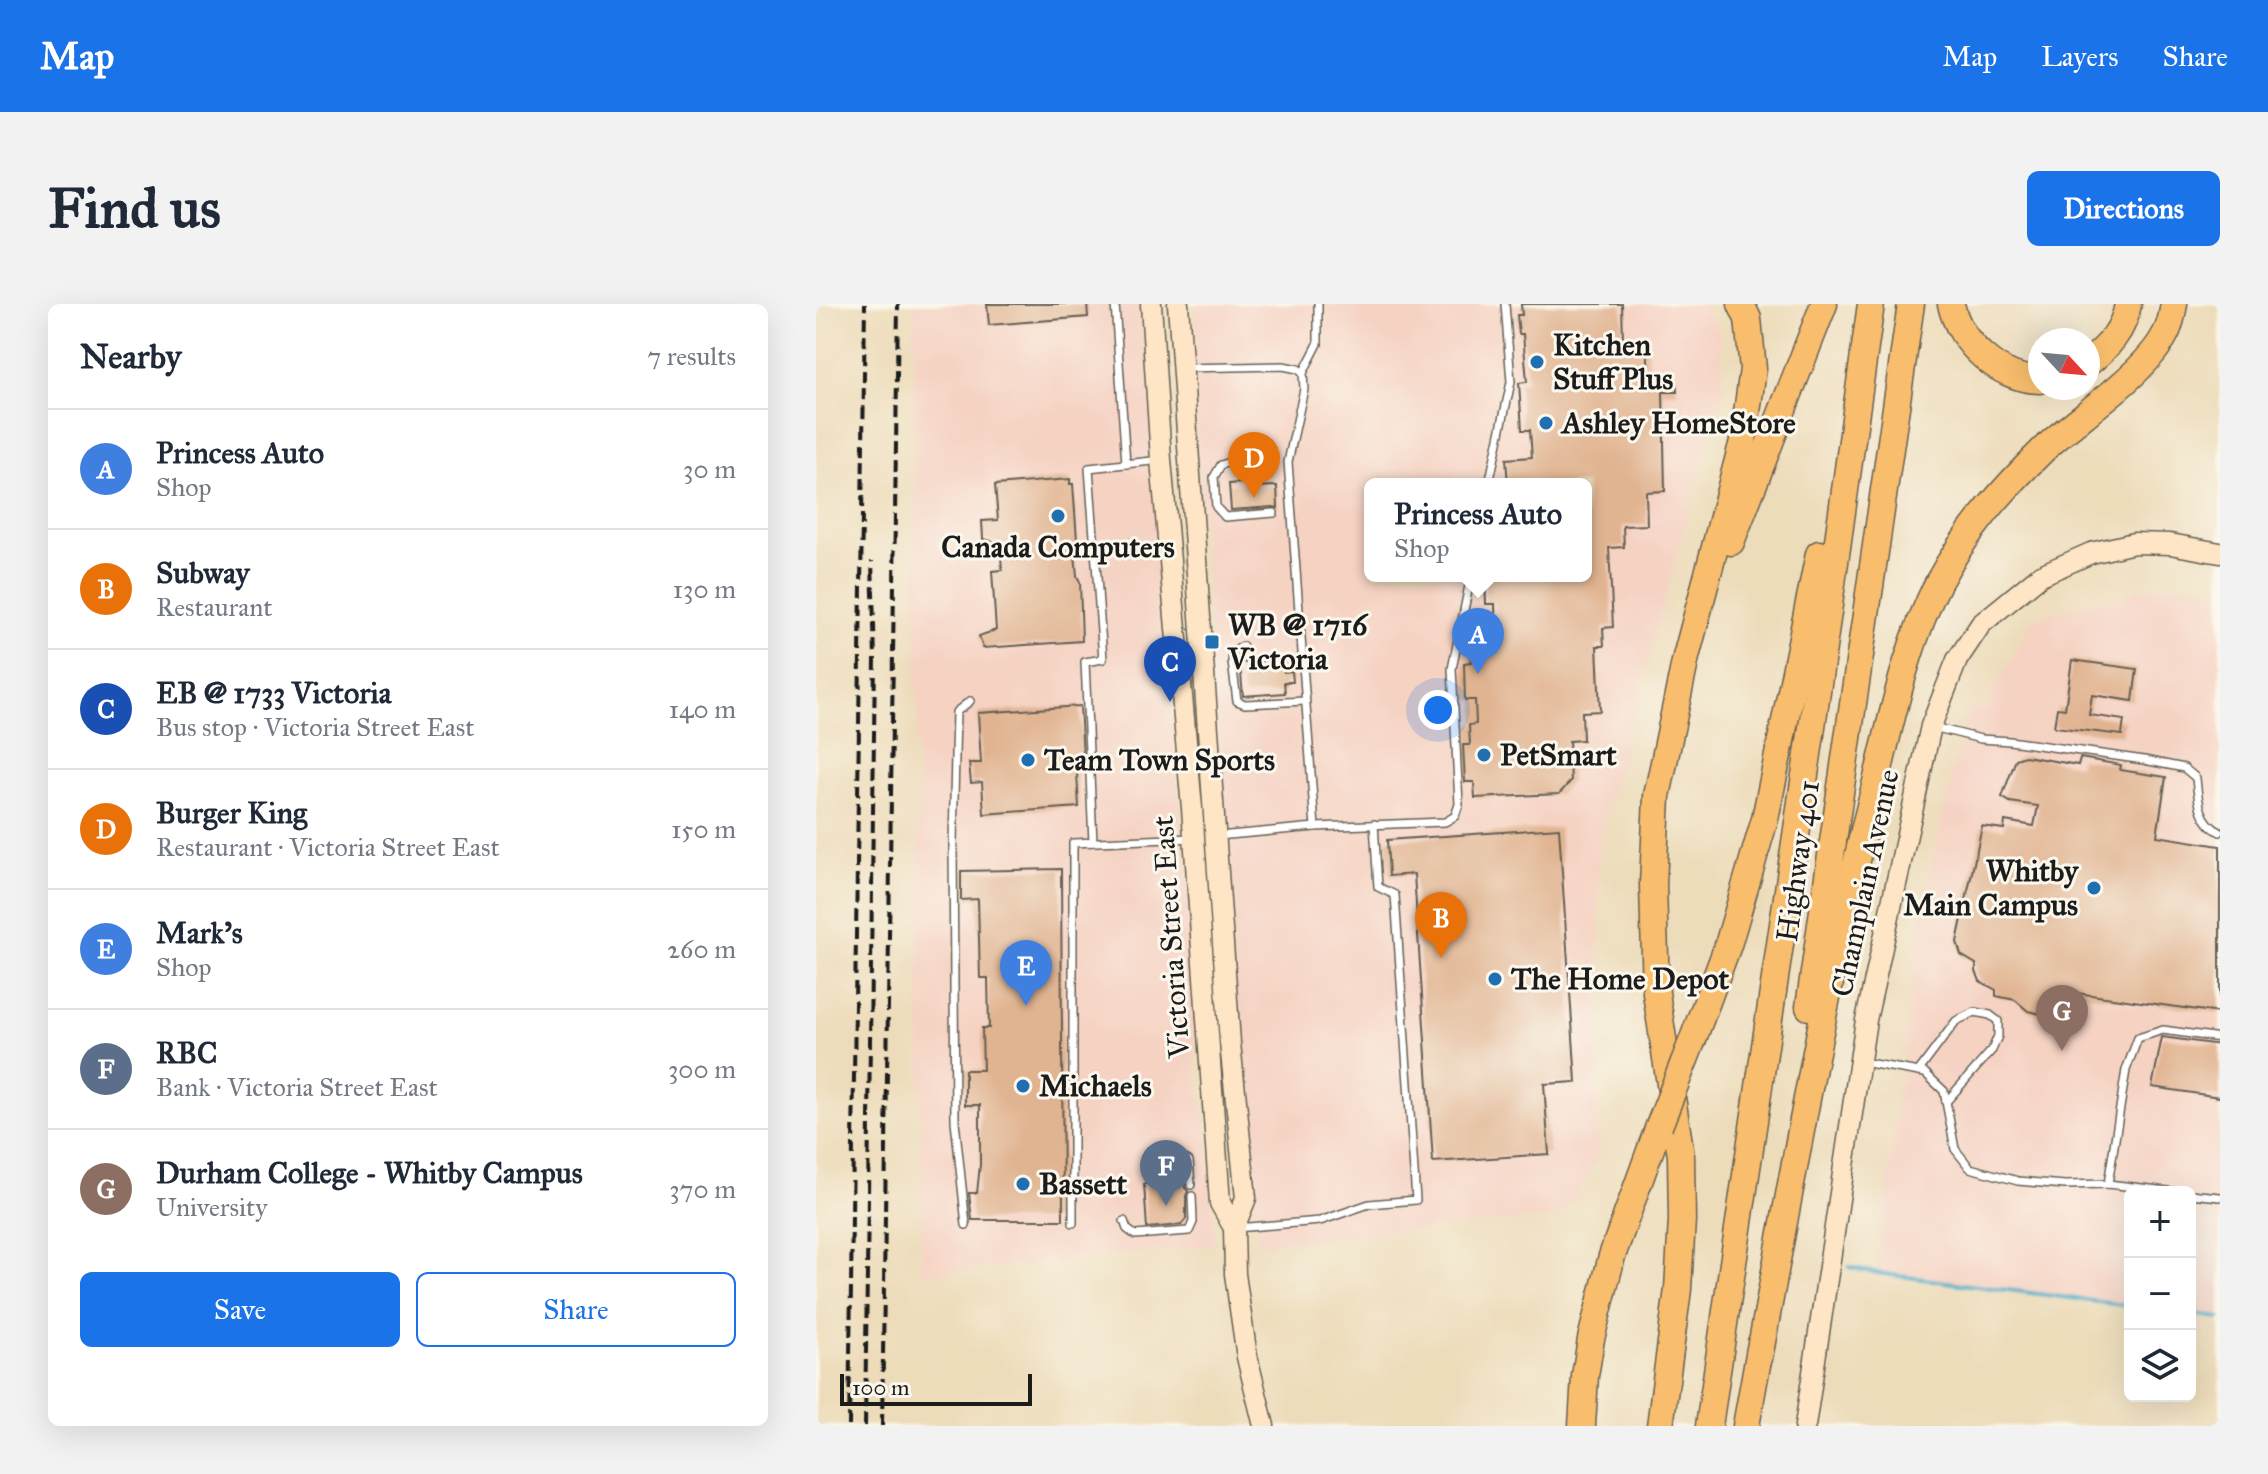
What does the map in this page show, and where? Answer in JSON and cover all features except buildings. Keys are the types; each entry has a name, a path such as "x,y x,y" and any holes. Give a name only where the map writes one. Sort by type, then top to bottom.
{"highway":[{"path":"1660,1426 1678,1289 1682,1220 1681,1156 1656,993 1653,885 1657,796 1686,657 1743,441 1753,369 1748,319 1741,304"},
{"path":"1686,657 1824,304"},
{"path":"1582,1426 1591,1339 1612,1256 1742,902 1765,819 1809,607 1843,412 1870,304"},
{"name":"Highway 401","path":"1709,1426 1870,304"},
{"name":"Highway 401","path":"1746,1426 1759,1358 1911,304"},
{"path":"1951,304 1961,330 1981,354 2016,377 2028,378"},
{"path":"2100,353 2119,332 2128,304"},
{"path":"1759,1358 1815,1057 1857,857 1900,685 1921,622 1939,583 2002,491 2149,357 2171,323 2174,304"}],"main road":[{"name":"Victoria Street East","path":"1151,304 1220,1203 1234,1228"},
{"path":"1164,304 1168,359 1174,366 1182,368"},
{"name":"Victoria Street East","path":"1178,304 1230,1043 1246,1198 1234,1228 1235,1274 1247,1357 1264,1426"},
{"name":"Champlain Avenue","path":"1805,1426 1866,1020 1931,726 1957,660 1981,624 2041,575 2091,553 2134,543 2170,544 2220,553"}],"lane":[{"path":"1115,304 1126,464"},
{"path":"1315,827 1288,462 1304,389 1303,373 1318,344 1318,304"},
{"path":"1490,478 1511,382 1505,304"},
{"path":"1182,368 1283,366 1303,373"},
{"path":"1093,842 1085,662 1103,659 1089,468 1161,460"},
{"path":"1230,462 1221,465 1214,477 1216,507 1225,517 1274,513"},
{"path":"1073,1223 1073,843 1451,820 1459,810 1452,669 1470,582"},
{"path":"1243,646 1233,652 1237,701 1245,704 1305,701"},
{"path":"966,1225 955,1121 953,843 956,712 970,701"},
{"path":"1931,726 1981,739 2110,754 2184,768 2196,778 2202,817 2220,832"},
{"path":"1234,1228 1320,1221 1369,1204 1416,1200 1395,895 1378,887 1374,824"},
{"path":"1918,1072 1956,1021 1975,1012 1990,1015 1998,1021 1998,1036 1992,1050 1946,1102"},
{"path":"2108,1184 2126,1070 2138,1038 2163,1030 2220,1038"},
{"path":"1859,1062 1925,1073 1944,1091 1955,1149 1970,1168 2018,1181 2125,1186"},
{"path":"1173,1152 1189,1161 1191,1185"},
{"path":"2196,1195 2220,1197"},
{"path":"1124,1221 1127,1229 1135,1235 1189,1231 1193,1222 1192,1196"}],"shaded area":[{"path":"913,304 1147,304 1175,767 1193,913 1196,1071 1211,1157 1215,1245 922,1275"},
{"path":"1194,304 1706,304 1721,335 1722,389 1600,839 1597,1161 1561,1216 1258,1244 1246,1135 1198,464"},
{"path":"2166,584 2220,590 2220,1318 2196,1315 2196,1186 2124,1186 2124,1305 1877,1273 1921,910 1968,709 1983,709 2035,618"}],"waterway":[{"path":"1849,1267 2124,1305"},
{"path":"2196,1315 2220,1318"}],"railway":[{"path":"849,1426 865,304"},
{"path":"882,1426 898,304"},
{"path":"865,1426 875,658 872,561"}],"place":[{"name":"Kitchen Stuff Plus","path":"1537,362"},
{"name":"Ashley HomeStore","path":"1546,423"},
{"name":"Burger King","path":"1254,498"},
{"name":"Canada Computers","path":"1058,516"},
{"name":"WB @ 1716 Victoria","path":"1212,642"},
{"name":"Princess Auto","path":"1478,674"},
{"name":"EB @ 1733 Victoria","path":"1170,702"},
{"name":"PetSmart","path":"1484,755"},
{"name":"Team Town Sports","path":"1028,760"},
{"name":"Whitby Main Campus","path":"2094,888"},
{"name":"Subway","path":"1441,958"},
{"name":"The Home Depot","path":"1495,979"},
{"name":"Mark's","path":"1026,1006"},
{"name":"Durham College - Whitby Campus","path":"2062,1051"},
{"name":"Michaels","path":"1023,1086"},
{"name":"Bassett","path":"1023,1184"},
{"name":"RBC","path":"1166,1206"}]}
